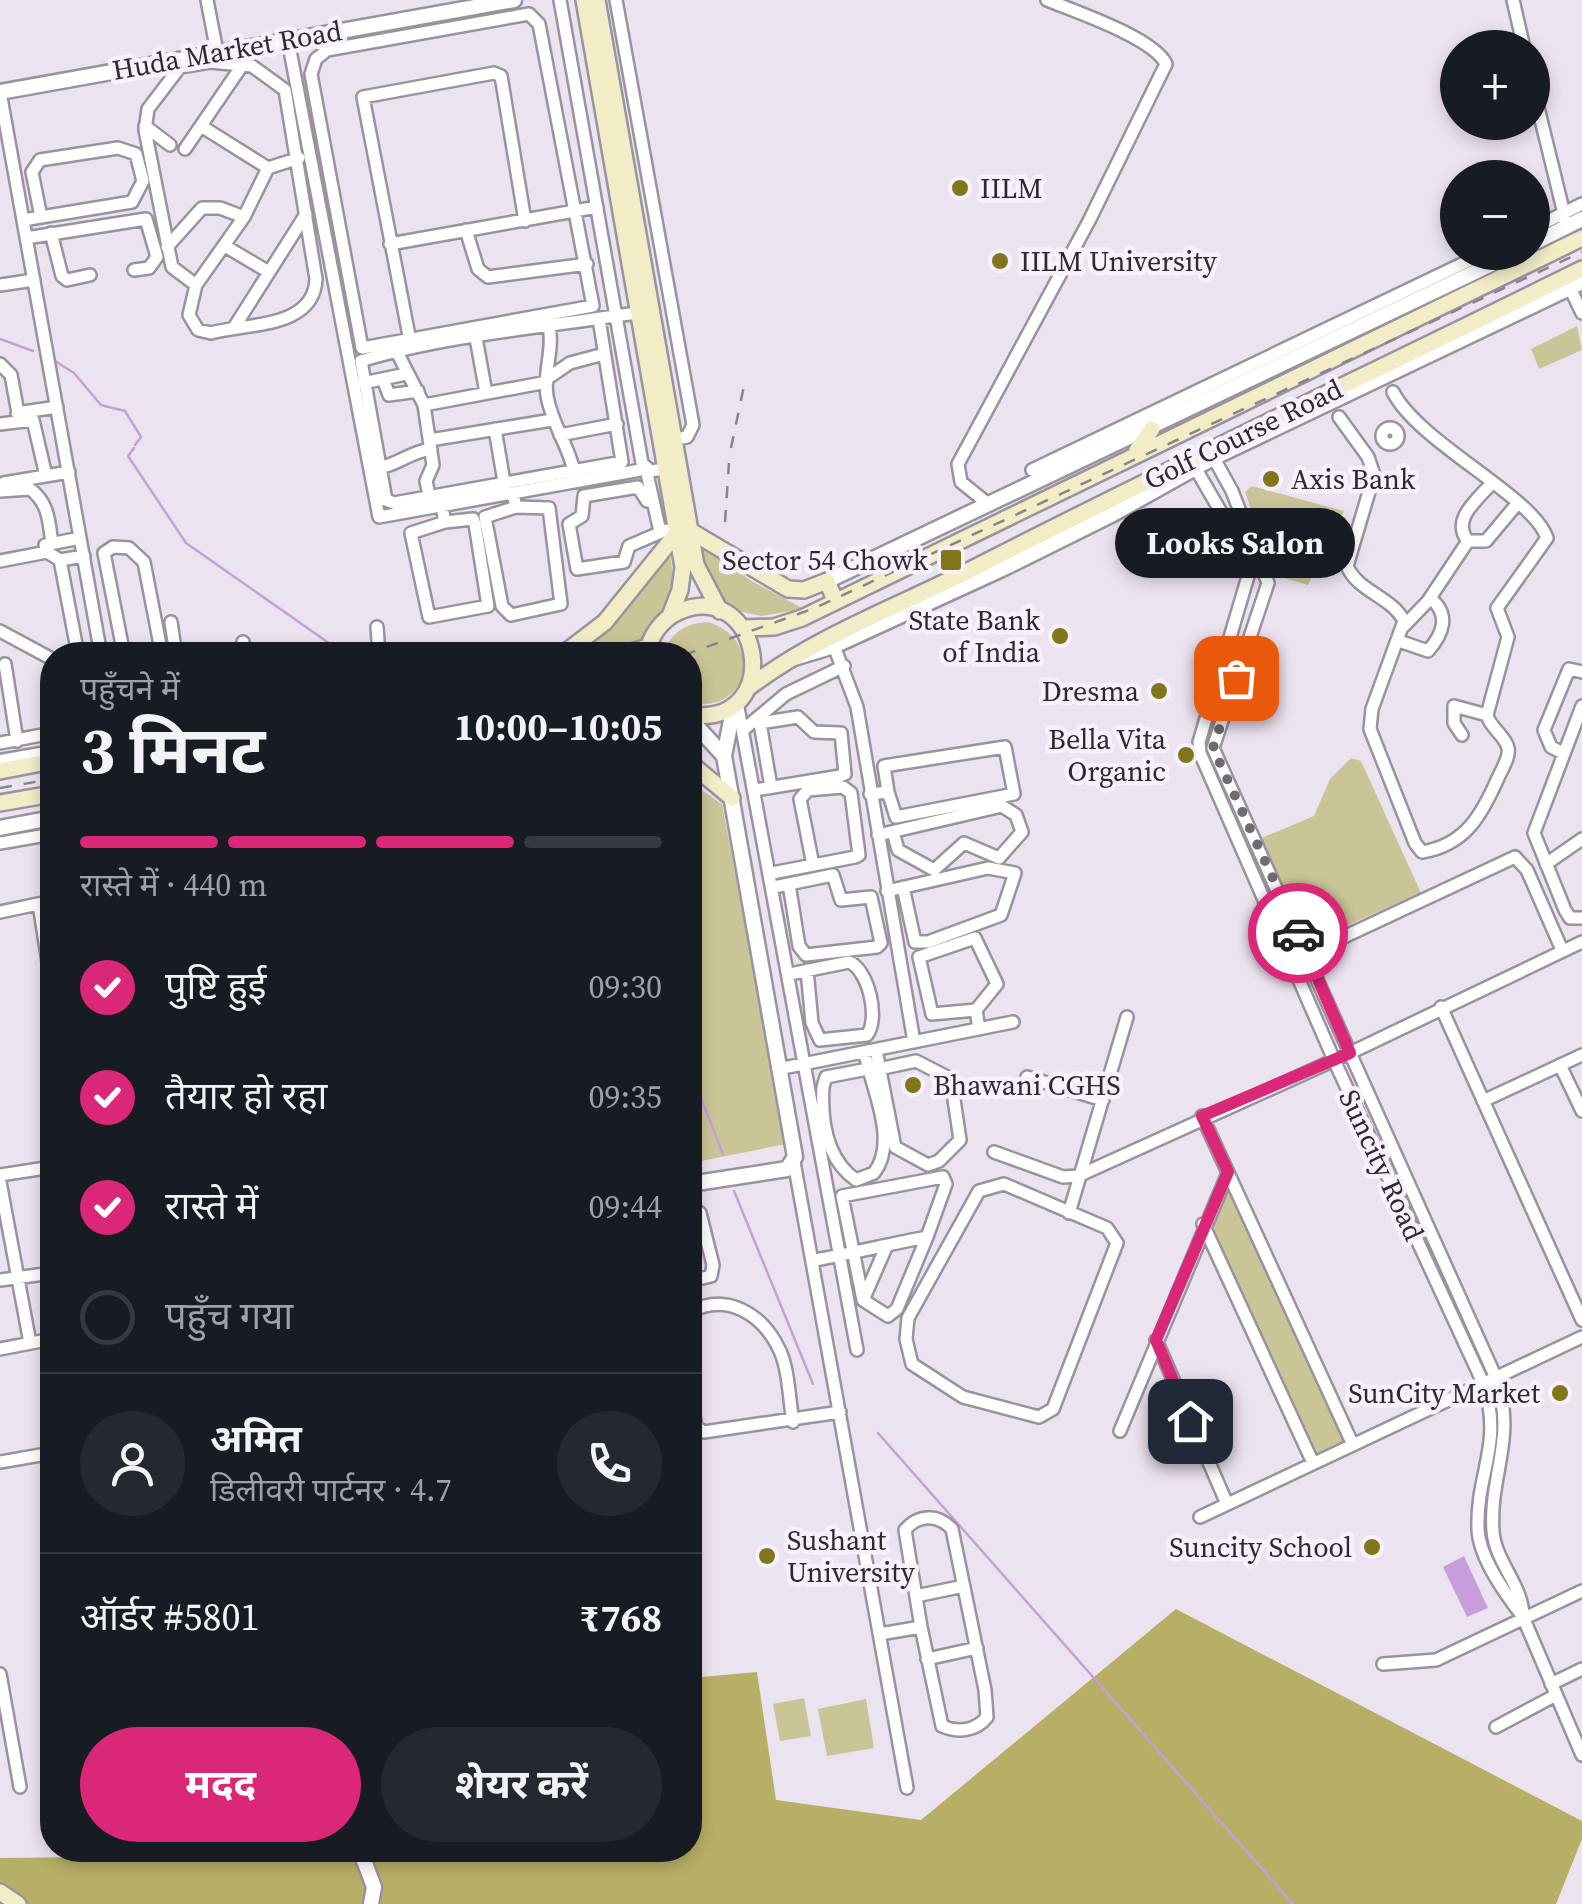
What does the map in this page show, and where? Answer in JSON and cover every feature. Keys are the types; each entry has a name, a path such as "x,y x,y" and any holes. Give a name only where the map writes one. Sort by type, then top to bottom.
{"main road":[{"path":"584,0 664,468 671,531 683,566 680,590 670,616 654,642"},
{"path":"597,0 671,440 671,531 720,611 743,628 754,657 748,688"},
{"name":"Golf Course Road","path":"743,628 774,626 835,600 1473,283 1582,238"},
{"name":"Golf Course Road","path":"736,704 748,688 787,658 1502,315 1582,269"},
{"path":"1134,454 1152,428"},
{"path":"671,531 788,589 804,590 827,581 835,600"},
{"path":"579,642 605,622 671,531"},
{"path":"670,616 695,608 720,611"},
{"path":"702,716 736,704"},
{"path":"0,771 40,763"},
{"path":"702,773 732,798"},
{"path":"0,803 40,796"},
{"path":"0,1892 18,1904"}],"street":[{"path":"208,0 217,52"},
{"name":"Huda Market Road","path":"0,92 514,0"},
{"path":"560,0 646,469 671,531"},
{"path":"616,0 693,426 687,437 671,440"},
{"path":"988,503 961,482 958,464 1088,222 1166,64 1155,51 1104,23 1046,0"},
{"path":"1513,0 1520,30"},
{"path":"529,14 536,17 576,214 592,307 365,349 359,344 310,74 323,52 529,14"},
{"path":"288,40 378,514 384,518 442,507 514,501 664,468"},
{"path":"196,285 172,266 146,126 148,109 180,68 244,64 285,90 296,160 306,214 316,280 309,300 294,317 211,332 198,330 189,315 196,285 244,217 268,168 296,160 311,158"},
{"path":"184,149 244,64"},
{"path":"610,81 629,66"},
{"path":"410,341 363,97 494,72 504,83 525,221"},
{"path":"0,92 100,642"},
{"path":"146,126 170,145"},
{"path":"201,126 268,168"},
{"path":"1546,140 1565,220"},
{"path":"23,220 42,217 132,202 143,181 136,154 118,148 40,160 32,172 42,217"},
{"path":"1550,231 1582,204"},
{"path":"390,244 620,206"},
{"path":"167,247 202,208 220,208 244,217"},
{"path":"235,326 306,214"},
{"path":"26,238 146,219 156,262 134,270"},
{"path":"1550,224 1582,219"},
{"path":"466,230 478,269 488,277 586,264"},
{"path":"51,233 62,276 67,280 90,275"},
{"path":"226,246 268,271"},
{"path":"1032,470 1449,270"},
{"path":"827,581 988,503 1473,283 1491,270"},
{"path":"0,285 34,280"},
{"path":"1502,315 1578,297"},
{"path":"599,319 623,460 389,502 379,468 362,361 476,338 636,313"},
{"path":"549,326 553,346 544,361 552,420 569,446 574,471"},
{"path":"476,338 486,392"},
{"path":"398,354 424,405 434,466 426,481 429,495"},
{"path":"424,405 548,380 570,363 604,354"},
{"path":"0,364 11,376 18,413"},
{"path":"364,383 406,374"},
{"path":"384,379 389,395 418,392"},
{"path":"1393,392 1412,418 1517,504 1547,538 1499,602 1508,637 1487,714 1508,750 1482,812 1466,832 1422,852 1370,729 1372,709 1404,626 1430,598 1468,542"},
{"path":"0,420 57,407"},
{"path":"1340,416 1368,457 1374,475 1347,566 1355,580 1400,614 1404,626"},
{"path":"1368,457 1385,442 1395,443 1396,431 1412,418"},
{"path":"0,420 33,420 46,476"},
{"path":"379,468 394,465 407,453 430,444 552,420"},
{"path":"560,435 617,424"},
{"path":"495,429 504,482"},
{"path":"1211,454 1239,507 1268,583 1214,740 1214,751 1308,954 1507,1415 1492,1528 1520,1592 1523,1617 1582,1755"},
{"path":"787,658 807,658 1113,514 1193,463"},
{"name":"Suncity Road","path":"1193,463 1239,543 1249,573 1199,742 1200,753 1334,1060 1490,1382 1494,1428 1477,1531 1509,1599 1523,1617"},
{"path":"0,487 68,472"},
{"path":"1468,542 1461,531 1462,520 1490,484"},
{"path":"0,487 30,489 38,494 46,507 52,544"},
{"path":"642,489 671,531 628,546 624,562 576,568 569,524 582,516 582,500 588,494 642,489"},
{"path":"514,501 549,508 561,604 511,615 502,606 485,517 514,501"},
{"path":"1468,542 1486,541 1517,504"},
{"path":"442,507 445,522"},
{"path":"473,519 488,606 429,617 411,533 445,522 473,519"},
{"path":"0,558 80,538"},
{"path":"121,642 104,553 113,547 129,548 144,562 159,642"},
{"path":"0,558 47,552 60,560 84,556"},
{"path":"60,560 75,642"},
{"path":"1398,642 1428,651 1433,647 1444,612 1430,598"},
{"path":"170,622 174,642"},
{"path":"378,626 379,642"},
{"path":"0,631 40,653"},
{"path":"834,646 857,707 914,1042"},
{"path":"6,664 17,740"},
{"path":"743,730 786,694 844,666"},
{"path":"1564,753 1551,747 1544,730 1570,669 1582,672"},
{"path":"736,704 773,880 857,1350"},
{"path":"736,704 724,756 907,1788"},
{"path":"1462,735 1454,723 1454,706 1487,714"},
{"path":"1582,706 1534,833 1570,918 1582,918"},
{"path":"755,790 845,774 840,733 814,732 798,717 760,723 770,787"},
{"path":"702,731 724,756"},
{"path":"0,743 40,735"},
{"path":"1005,746 1014,794 896,817 888,792 884,766 1005,746"},
{"path":"0,762 40,755"},
{"path":"773,880 854,857 861,848 851,793 844,787 808,790 800,799 813,866"},
{"path":"870,794 888,792"},
{"path":"878,836 893,832 1002,806 1016,815 1022,832 999,858 964,843 934,870 898,850 893,832"},
{"path":"0,828 40,820"},
{"path":"0,843 40,836"},
{"path":"1546,864 1581,836"},
{"path":"1292,961 1515,858 1528,870 1562,950"},
{"path":"887,890 988,868 1015,873 1002,915 928,942 915,942 903,887"},
{"path":"773,880 788,884 834,875 841,900 871,897 881,943 828,956 806,955 799,946 788,884"},
{"path":"0,912 40,904"},
{"path":"976,1010 932,1014 919,957 975,938 996,984 976,1010 979,1028"},
{"path":"994,1152 1056,1174 1078,1176 1582,942"},
{"path":"790,974 807,970 849,962 862,969 873,1018 866,1035 820,1040 812,1023 807,970"},
{"path":"1441,1007 1582,1320"},
{"path":"1069,1212 1127,1017"},
{"path":"778,1069 1013,1022"},
{"path":"870,1051 874,1069 896,1148 928,1164 939,1161 960,1140 952,1079 916,1061 874,1069 826,1078 823,1087 832,1156 840,1169 856,1180 874,1173 885,1146 874,1069"},
{"path":"1482,1101 1582,1055"},
{"path":"1560,1065 1582,1111"},
{"path":"1027,1076 1104,1100"},
{"path":"1202,1116 1353,1445"},
{"path":"702,1182 786,1169 794,1162"},
{"path":"30,1343 0,1178 40,1169"},
{"path":"1120,1431 1203,1224 1228,1172"},
{"path":"1046,1200 1056,1174"},
{"path":"940,1176 946,1184 894,1314 884,1316 863,1300 852,1253 843,1194 940,1176"},
{"path":"1004,1184 1069,1212 1108,1228 1117,1243 1053,1409 1032,1416 963,1398 912,1364 906,1339 908,1318 979,1191 1004,1184"},
{"path":"702,1220 714,1266 711,1276 702,1278"},
{"path":"1203,1224 1314,1463"},
{"path":"816,1260 927,1237"},
{"path":"863,1300 887,1245"},
{"path":"818,1278 856,1271"},
{"path":"0,1280 40,1275"},
{"path":"702,1308 718,1302 735,1303 770,1335 781,1354 793,1422"},
{"path":"1200,1517 1582,1337"},
{"path":"1156,1340 1228,1504"},
{"path":"0,1349 40,1341"},
{"path":"702,1431 793,1422 840,1412"},
{"path":"0,1462 40,1455"},
{"path":"936,1517 952,1529 988,1708 980,1726 954,1731 942,1726 916,1596 905,1530 912,1522 936,1517"},
{"path":"916,1596 964,1586"},
{"path":"1384,1664 1424,1664 1582,1591"},
{"path":"880,1634 921,1627"},
{"path":"927,1659 977,1648"},
{"path":"1496,1727 1582,1670"},
{"path":"0,1674 20,1786"},
{"path":"365,1862 374,1887 371,1904"}],"shaded area":[{"path":"1577,326 1582,350 1539,369 1531,349"},
{"path":"1252,486 1344,511 1308,585 1274,575 1245,492"},
{"path":"698,544 753,582 804,609 761,616 731,609 701,565"},
{"path":"670,553 675,595 647,635 637,642 591,642 623,612"},
{"path":"708,622 727,631 738,644 743,659 736,688 710,704 702,703 702,642 670,642 692,624"},
{"path":"1351,758 1361,761 1421,893 1307,943 1259,839 1314,816 1330,779"},
{"path":"702,790 722,804 786,1144 702,1161"},
{"path":"1228,1184 1347,1443 1315,1458 1209,1225"},
{"path":"1464,1556 1488,1608 1467,1617 1443,1567"},
{"path":"1176,1609 1582,1821 1582,1839 1556,1904 0,1904 0,1858 40,1858 40,1862 702,1862 702,1677 757,1672 776,1800 921,1820"},
{"path":"804,1698 811,1736 780,1741 773,1704"},
{"path":"866,1699 874,1748 827,1756 818,1709"}],"waterway":[{"path":"0,339 33,351"},
{"path":"55,361 74,373 101,405 125,411 141,437 135,445"},
{"path":"134,448 128,456 186,543 327,642"},
{"path":"702,1101 723,1154"},
{"path":"734,1191 813,1384"},
{"path":"878,1433 1293,1904"}],"railway":[{"path":"702,649 815,608 1582,252"},
{"path":"731,448 745,381"},
{"path":"725,522 729,463"},
{"path":"0,788 40,781"}],"way so far":[{"path":"1236,678 1213,748 1298,933"}],"place":[{"name":"IILM","path":"960,188"},
{"name":"IILM University","path":"1000,261"},
{"name":"Axis Bank","path":"1271,479"},
{"name":"Sector 54 Chowk","path":"951,560"},
{"name":"State Bank of India","path":"1060,636"},
{"name":"Looks Salon","path":"1236,678"},
{"name":"Dresma","path":"1159,691"},
{"name":"Bella Vita Organic","path":"1186,755"},
{"name":"Bhawani CGHS","path":"913,1085"},
{"name":"SunCity Market","path":"1560,1393"},
{"name":"Suncity School","path":"1372,1547"},
{"name":"Sushant University","path":"767,1556"}],"route":[{"path":"1190,1421 1156,1340 1228,1172 1202,1116 1350,1053 1298,933"}]}
